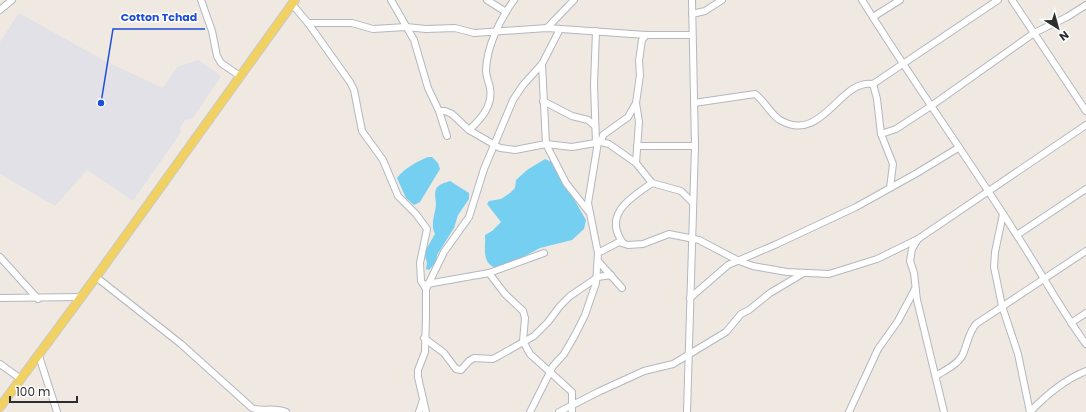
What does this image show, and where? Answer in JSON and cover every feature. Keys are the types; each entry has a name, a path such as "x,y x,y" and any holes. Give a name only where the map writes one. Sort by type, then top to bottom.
{"main road":[{"path":"0,406 39,356 294,2"}],"street":[{"path":"0,10 12,0"},
{"path":"200,0 212,31 217,56 221,63 240,76"},
{"path":"391,0 414,40 428,88 439,111 447,136"},
{"path":"486,0 506,12"},
{"path":"469,130 482,117 490,103 490,89 486,69 492,41 506,12 514,0"},
{"path":"547,28 574,0"},
{"path":"687,412 694,146 692,0"},
{"path":"692,14 705,10 722,0"},
{"path":"862,0 958,148 1017,235 1071,323 1086,344"},
{"path":"872,17 900,0"},
{"path":"694,103 755,94 780,120 798,126 810,123 828,112 838,101 857,87 864,84 873,84 998,0"},
{"path":"1012,0 1086,111"},
{"path":"294,2 350,82 354,90 362,130 383,160 398,196 416,214 428,230 420,262 420,273 426,286"},
{"path":"881,134 896,129 1034,33 1067,17 1086,4"},
{"path":"308,23 352,23 373,29 406,27 426,29 455,28 474,33 497,30 547,28 646,35 692,35"},
{"path":"426,412 418,370 425,352 424,338 426,286 447,247 469,217 484,169 513,100 523,85 542,64 560,29"},
{"path":"530,412 551,371 568,349 580,324 598,277 598,254 589,212 589,191 594,174 599,142 596,126 594,85 596,31"},
{"path":"636,164 640,122 636,103 640,75 640,50 642,40 646,35"},
{"path":"542,64 546,144 563,179 589,212"},
{"path":"873,84 877,99 881,134 893,164 890,188"},
{"path":"543,101 572,116 588,120 596,126"},
{"path":"599,142 603,135 628,117 636,103"},
{"path":"439,111 445,111 452,114 469,130 500,148 515,150 546,144 572,147 599,142 614,147 636,164 652,183 676,189 686,195 692,202"},
{"path":"598,254 614,244 643,244 669,234 692,238 704,242 739,261 768,270 819,275 837,272 877,258 918,239 1086,126"},
{"path":"637,146 694,146"},
{"path":"690,298 724,268 856,207 958,148"},
{"path":"623,243 616,228 622,206 652,183"},
{"path":"1017,235 1086,189"},
{"path":"1003,214 995,252 994,267 1002,306 1018,354 1030,412"},
{"path":"918,239 910,255 917,300 944,412"},
{"path":"936,376 961,358 967,339 976,324 1086,251"},
{"path":"426,286 489,273 544,253"},
{"path":"0,257 38,299"},
{"path":"598,260 622,288"},
{"path":"489,273 505,294 523,311 526,318 523,341 533,357 551,371 572,392 572,409"},
{"path":"424,338 444,353 456,369 464,369 469,361 474,358 493,359 534,336 570,296 598,277 611,274"},
{"path":"559,412 572,409 644,371 667,367 730,329 741,314 749,310 770,292 804,274"},
{"path":"96,277 182,344 252,408 258,411 272,409 286,412"},
{"path":"849,412 878,349 898,321 916,288"},
{"path":"0,298 38,299 81,297"},
{"path":"1071,323 1086,313"},
{"path":"39,356 57,412"},
{"path":"0,364 21,379"},
{"path":"1030,412 1046,395 1075,375 1086,371"},
{"path":"419,412 423,400"}],"shaded area":[{"path":"19,13 107,62 163,88 177,67 198,60 221,76 192,119 185,120 180,128 181,132 133,201 87,170 55,206 0,174 0,42"}],"water":[{"path":"428,157 432,157 438,163 440,169 420,202 414,205 406,198 397,178 407,168"},
{"path":"545,159 552,162 586,220 584,229 572,240 540,248 500,269 494,267 489,264 485,256 485,235 492,231 501,222 487,204 489,201 501,199 510,193 515,188 516,180 527,170"},
{"path":"450,181 469,193 469,199 458,215 454,228 437,255 436,262 429,270 426,269 427,263 424,253 435,234 433,223 436,205 435,191 440,185"}],"place":[{"name":"Cotton Tchad","path":"101,103"}]}
